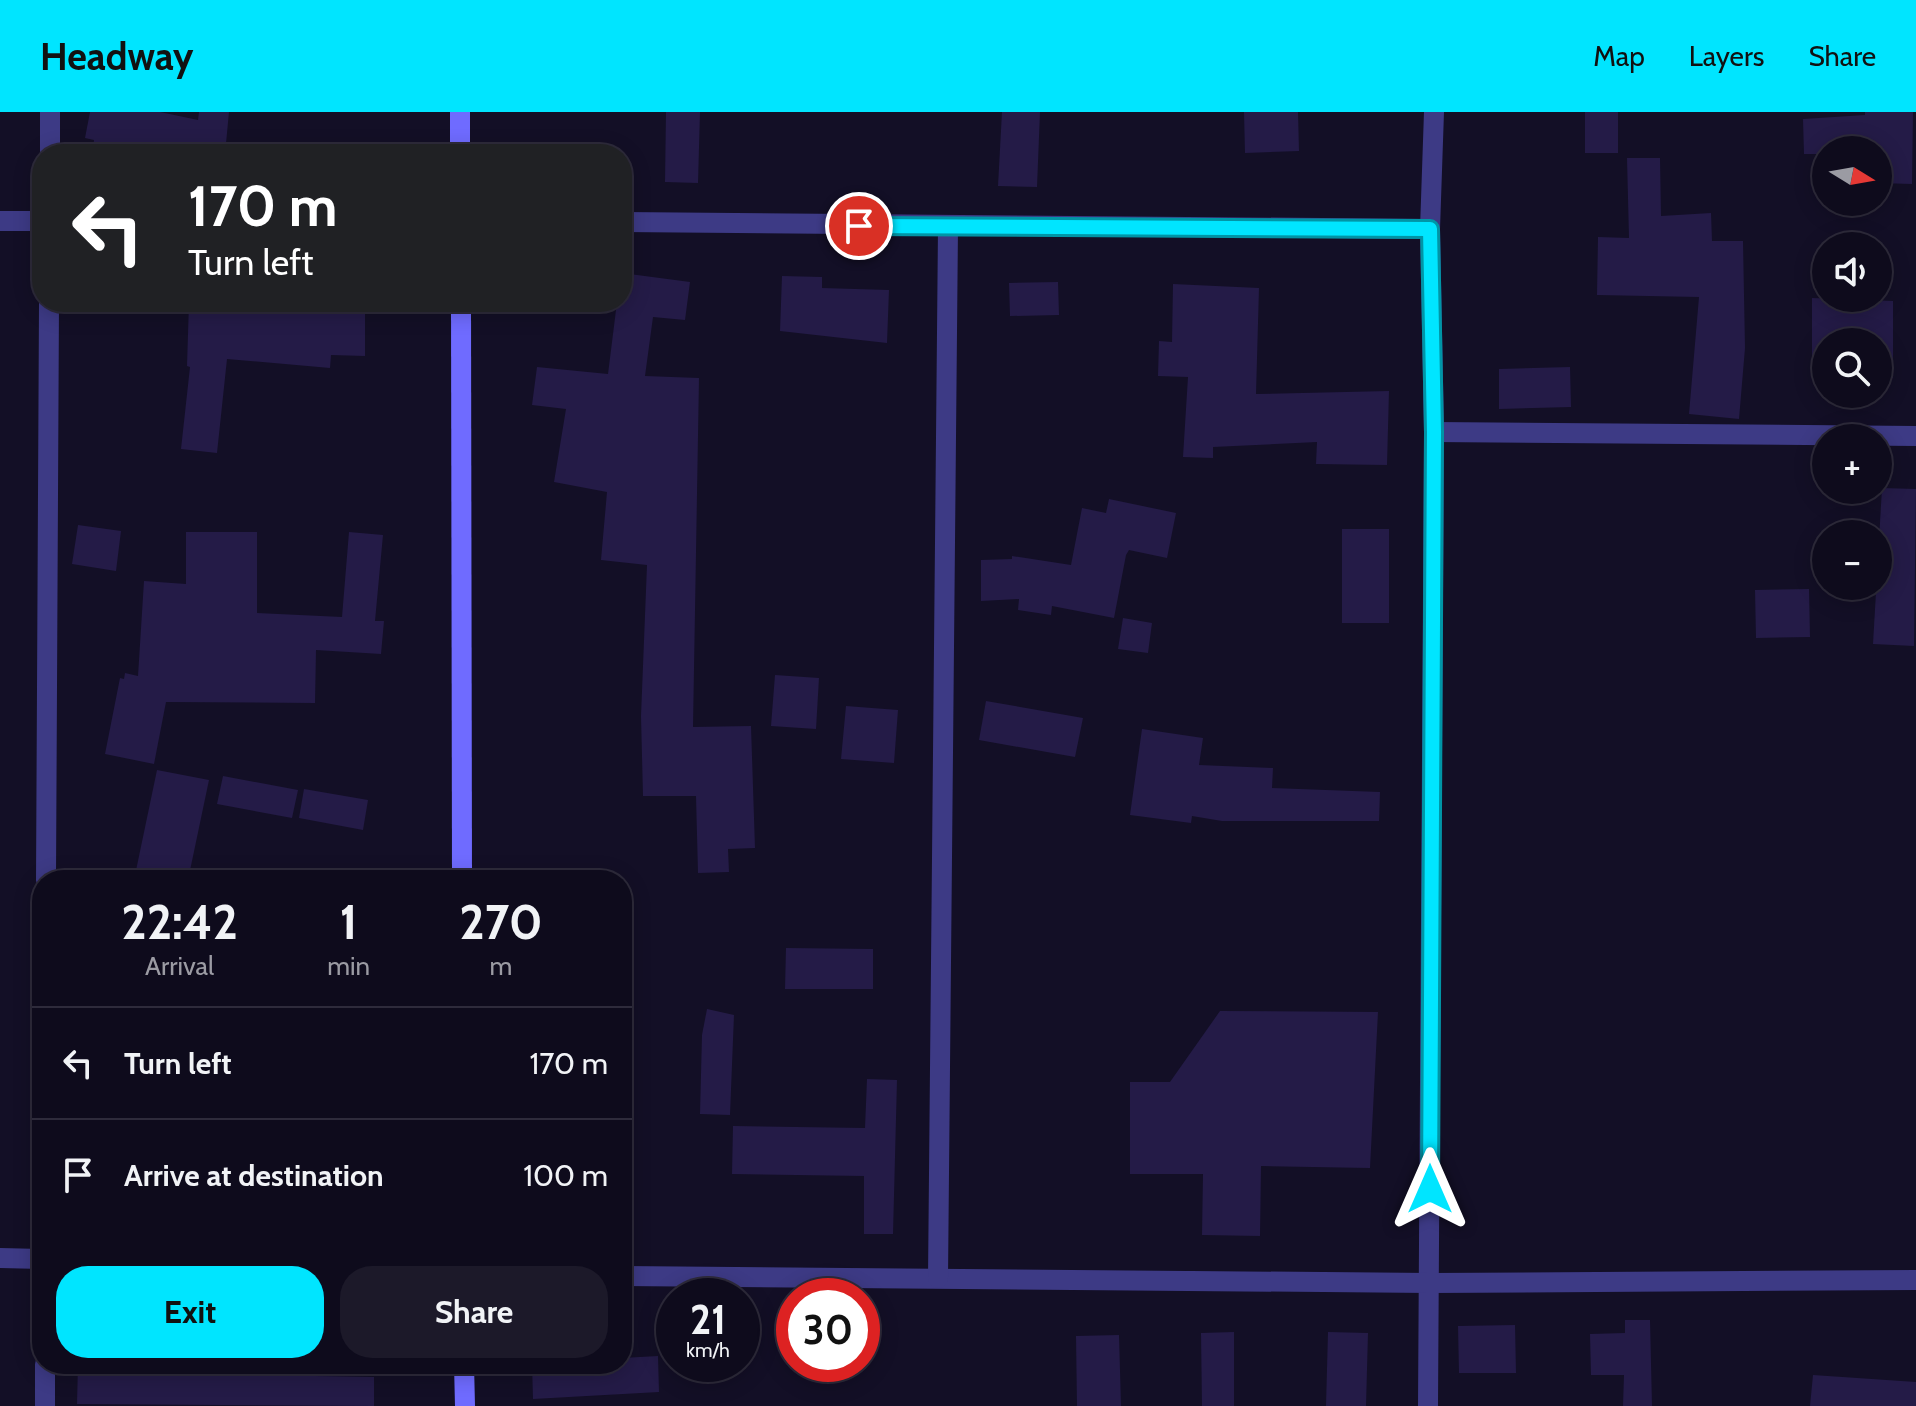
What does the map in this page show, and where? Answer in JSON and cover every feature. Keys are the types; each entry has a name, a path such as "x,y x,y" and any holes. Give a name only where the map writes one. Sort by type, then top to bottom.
{"street":[{"path":"50,112 50,144"},
{"path":"460,112 460,144"},
{"path":"1428,1406 1434,432 1430,229 1434,112"},
{"path":"0,221 32,221"},
{"path":"632,222 1430,229"},
{"path":"938,1278 948,227"},
{"path":"46,870 49,312"},
{"path":"461,312 462,870"},
{"path":"1434,432 1916,436"},
{"path":"0,1258 32,1259"},
{"path":"632,1276 1430,1283 1916,1280"},
{"path":"45,1374 45,1406"},
{"path":"464,1374 465,1406"}],"building":[{"path":"90,112 160,112 198,120 199,112 229,112 226,144 93,144 94,140 85,138"},
{"path":"666,112 700,112 698,183 665,182"},
{"path":"1002,112 1040,112 1037,187 998,186"},
{"path":"1244,112 1298,112 1299,151 1245,153"},
{"path":"1585,112 1618,112 1618,153 1585,153"},
{"path":"1865,112 1913,112 1912,184 1892,183 1892,136 1812,136 1812,154 1804,154 1803,119 1865,115"},
{"path":"1627,158 1660,158 1661,216 1711,213 1712,241 1743,241 1745,348 1739,419 1689,414 1699,297 1597,295 1598,237 1629,238"},
{"path":"632,274 690,282 685,320 653,317 645,376 699,378 693,727 751,726 755,848 728,849 729,872 698,873 696,796 643,796 641,716 647,565 601,560 607,492 554,482 566,409 532,405 537,367 608,374 616,312 632,312"},
{"path":"782,276 822,277 822,288 889,290 887,343 780,331"},
{"path":"1058,282 1059,315 1010,316 1009,283"},
{"path":"1173,284 1259,288 1256,394 1389,391 1387,465 1316,464 1317,442 1213,447 1213,458 1183,457 1188,377 1158,376 1159,341 1172,342"},
{"path":"1893,301 1893,378 1892,328 1812,328 1812,312 1892,312"},
{"path":"189,312 365,312 365,356 331,355 330,368 227,359 217,453 181,449 190,367 187,366"},
{"path":"1570,367 1571,407 1499,409 1499,369"},
{"path":"1892,488 1916,489 1914,646 1873,644 1876,600 1892,600 1892,520 1880,520 1881,504 1892,504"},
{"path":"1109,499 1176,513 1167,558 1129,550 1126,555 1114,618 1052,606 1051,615 1018,610 1019,599 981,601 981,560 1012,559 1012,556 1071,565 1082,508 1106,513"},
{"path":"78,525 121,531 116,571 72,564"},
{"path":"1342,529 1389,529 1389,623 1342,623"},
{"path":"186,532 257,532 257,613 342,617 349,532 383,535 375,621 384,621 381,654 316,650 315,703 166,702 154,764 105,754 120,678 124,679 125,673 138,676 144,581 186,584"},
{"path":"1809,589 1810,637 1756,638 1755,590"},
{"path":"1123,618 1152,623 1148,653 1118,649"},
{"path":"775,675 819,678 816,729 771,726"},
{"path":"986,701 1083,718 1075,757 979,740"},
{"path":"846,706 898,710 894,763 841,759"},
{"path":"1142,729 1203,738 1199,765 1273,768 1272,788 1380,792 1379,821 1222,821 1192,816 1191,823 1130,815"},
{"path":"157,770 209,780 190,870 136,870"},
{"path":"223,776 298,790 292,818 217,804"},
{"path":"304,789 368,800 363,830 299,818"},
{"path":"786,948 873,949 873,989 785,989"},
{"path":"707,1009 734,1015 730,1115 700,1114 702,1035"},
{"path":"1220,1011 1378,1012 1370,1168 1261,1166 1260,1236 1202,1235 1203,1174 1130,1174 1130,1082 1170,1082"},
{"path":"867,1079 897,1080 893,1234 864,1234 864,1176 732,1174 733,1126 865,1128"},
{"path":"1625,1320 1650,1320 1652,1406 1623,1406 1624,1375 1591,1375 1590,1334 1625,1333"},
{"path":"1515,1325 1516,1373 1459,1373 1458,1326"},
{"path":"1234,1332 1234,1406 1202,1406 1201,1333"},
{"path":"1328,1332 1368,1333 1366,1406 1326,1406"},
{"path":"1119,1335 1121,1406 1077,1406 1076,1336"},
{"path":"656,1356 659,1392 533,1399 532,1374 632,1374 632,1357"},
{"path":"78,1374 374,1377 374,1406 77,1404"},
{"path":"1813,1375 1916,1382 1916,1406 1810,1406"}],"route":[{"path":"859,226 1430,229 1434,432 1430,1189"}]}
